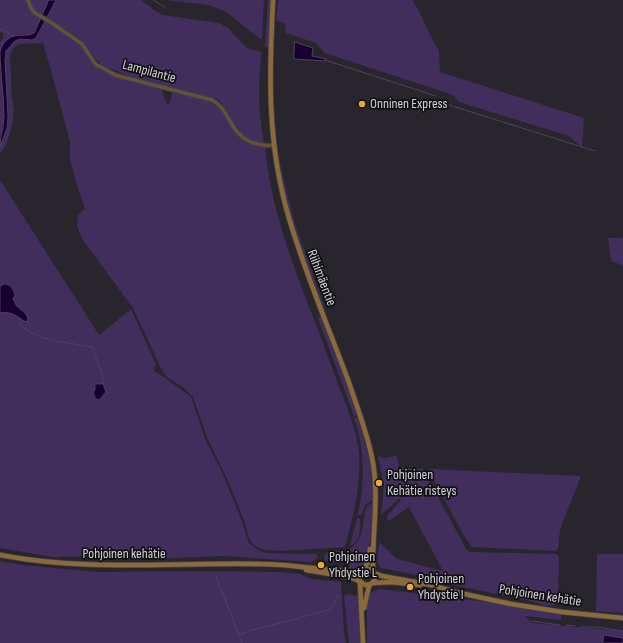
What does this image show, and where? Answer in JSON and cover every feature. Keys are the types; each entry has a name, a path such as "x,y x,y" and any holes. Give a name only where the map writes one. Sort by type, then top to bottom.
{"main road":[{"name":"Riihimäentie","path":"273,0 270,102 273,145 279,180 299,250 360,415 371,453 376,489 375,519 373,539 368,562 362,570"},
{"name":"Riihimäentie","path":"373,539 374,572"},
{"name":"Pohjoinen kehätie","path":"0,555 41,561 92,565 248,564 286,565 340,572 362,570"},
{"name":"Pohjoinen kehätie","path":"248,564 302,570 350,578 360,582"},
{"path":"362,614 371,584 375,578 374,572 369,569 362,570 359,575 364,643"},
{"name":"Pohjoinen kehätie","path":"374,572 382,576 431,585 455,592"},
{"path":"360,582 364,585 371,584"},
{"name":"Pohjoinen kehätie","path":"371,584 405,583 544,610 623,618"}],"street":[{"name":"Lampilantie","path":"28,0 31,8 40,17 52,23 82,44 96,66 115,75 212,100 221,106 234,128 242,136 252,143 261,146 273,145"}],"shaded area":[{"path":"0,0 49,0 34,33 30,35 17,35 10,37 3,45 0,52 0,43 3,38 3,33 0,32"},
{"path":"49,0 56,0 36,38 32,40 20,39 15,41 6,51 5,60 8,117 7,128 0,147 4,117 0,50 5,42 11,37 34,33"},
{"path":"56,0 141,0 155,11 163,15 219,23 228,28 247,48 261,52 259,90 260,115 264,145 240,132 218,99 147,82 102,65 92,55 83,42 47,18"},
{"path":"166,0 264,0 262,40 228,13 209,5"},
{"path":"268,0 271,0 269,47 265,47"},
{"path":"278,0 412,0 439,51 440,72 584,118 582,147 569,136 459,102 453,95 325,53 316,43 286,33 285,23 276,20"},
{"path":"45,21 54,25 78,42 97,67 119,78 161,88 167,105 169,104 173,91 214,102 218,104 242,137 256,145 265,147 275,205 283,234 356,433 359,454 358,489 345,547 282,551 265,550 258,548 249,538 244,520 207,437 193,397 183,387 168,378 161,368 133,308 83,240 77,226 78,215 85,209 70,159 70,142 43,43 20,44 14,47 10,55 14,110 12,126 6,145 0,154 0,147 7,128 8,117 5,60 6,51 15,41 20,39 25,40 39,34"},
{"path":"295,42 313,48 312,56 326,59 326,61 294,59"},
{"path":"0,69 4,112 0,137"},
{"path":"278,164 280,164 294,221 326,312 298,239"},
{"path":"0,180 99,335 131,309 156,365 154,367 154,371 191,397 205,439 222,472 249,543 258,550 266,553 316,554 318,557 315,560 311,562 224,556 126,560 113,559 104,556 52,557 0,548"},
{"path":"608,238 623,238 623,265 613,262 610,256"},
{"path":"5,284 11,286 15,296 13,298 16,305 25,313 27,317 28,320 26,322 14,314 0,313 0,286"},
{"path":"321,317 358,415 354,416 318,318"},
{"path":"95,384 103,384 106,392 99,400 96,399 93,393"},
{"path":"358,417 370,461 374,499 365,505 362,514 360,515 358,514 362,490 363,466 358,430 354,418"},
{"path":"378,456 384,458 397,456 399,468 423,469 466,549 470,552 557,554 559,557 558,602 554,605 545,606 531,601 381,568 377,562 379,542 397,559 443,571 409,507 389,521 387,520 387,516 401,500 400,498 381,515 384,485"},
{"path":"428,469 581,476 560,529 558,549 556,551 472,547 463,534"},
{"path":"373,503 372,531 365,563 360,568 348,569 350,549 360,537 366,510"},
{"path":"357,518 360,519 359,535 356,542 350,546"},
{"path":"344,551 343,563 325,561 324,555 328,552"},
{"path":"597,554 623,554 623,613 596,611"},
{"path":"0,561 22,565 96,572 284,572 300,574 312,579 341,582 346,643 0,643"},
{"path":"380,589 488,602 557,614 561,615 561,620 525,616 532,623 623,631 623,643 367,643 367,607 370,593"},
{"path":"346,594 359,596 361,643 349,643 344,597"},
{"path":"604,635 623,638 623,643 603,643"}],"waterway":[{"path":"153,0 166,8"},
{"path":"0,29 14,36"},
{"path":"325,60 436,96"},
{"path":"449,105 595,151"},
{"path":"21,320 20,325 35,335 53,340"},
{"path":"57,341 92,347 102,374 103,384"},
{"path":"216,576 239,635"},
{"path":"242,643 239,635 329,610 334,604 337,596 341,596"},
{"path":"532,621 560,625"},
{"path":"566,625 575,626"},
{"path":"581,627 597,627 623,631"}],"place":[{"name":"Onninen Express","path":"362,104"},
{"name":"Pohjoinen Kehätie risteys","path":"379,483"},
{"name":"Pohjoinen Yhdystie L","path":"321,565"},
{"name":"Pohjoinen Yhdystie I","path":"410,587"}]}
